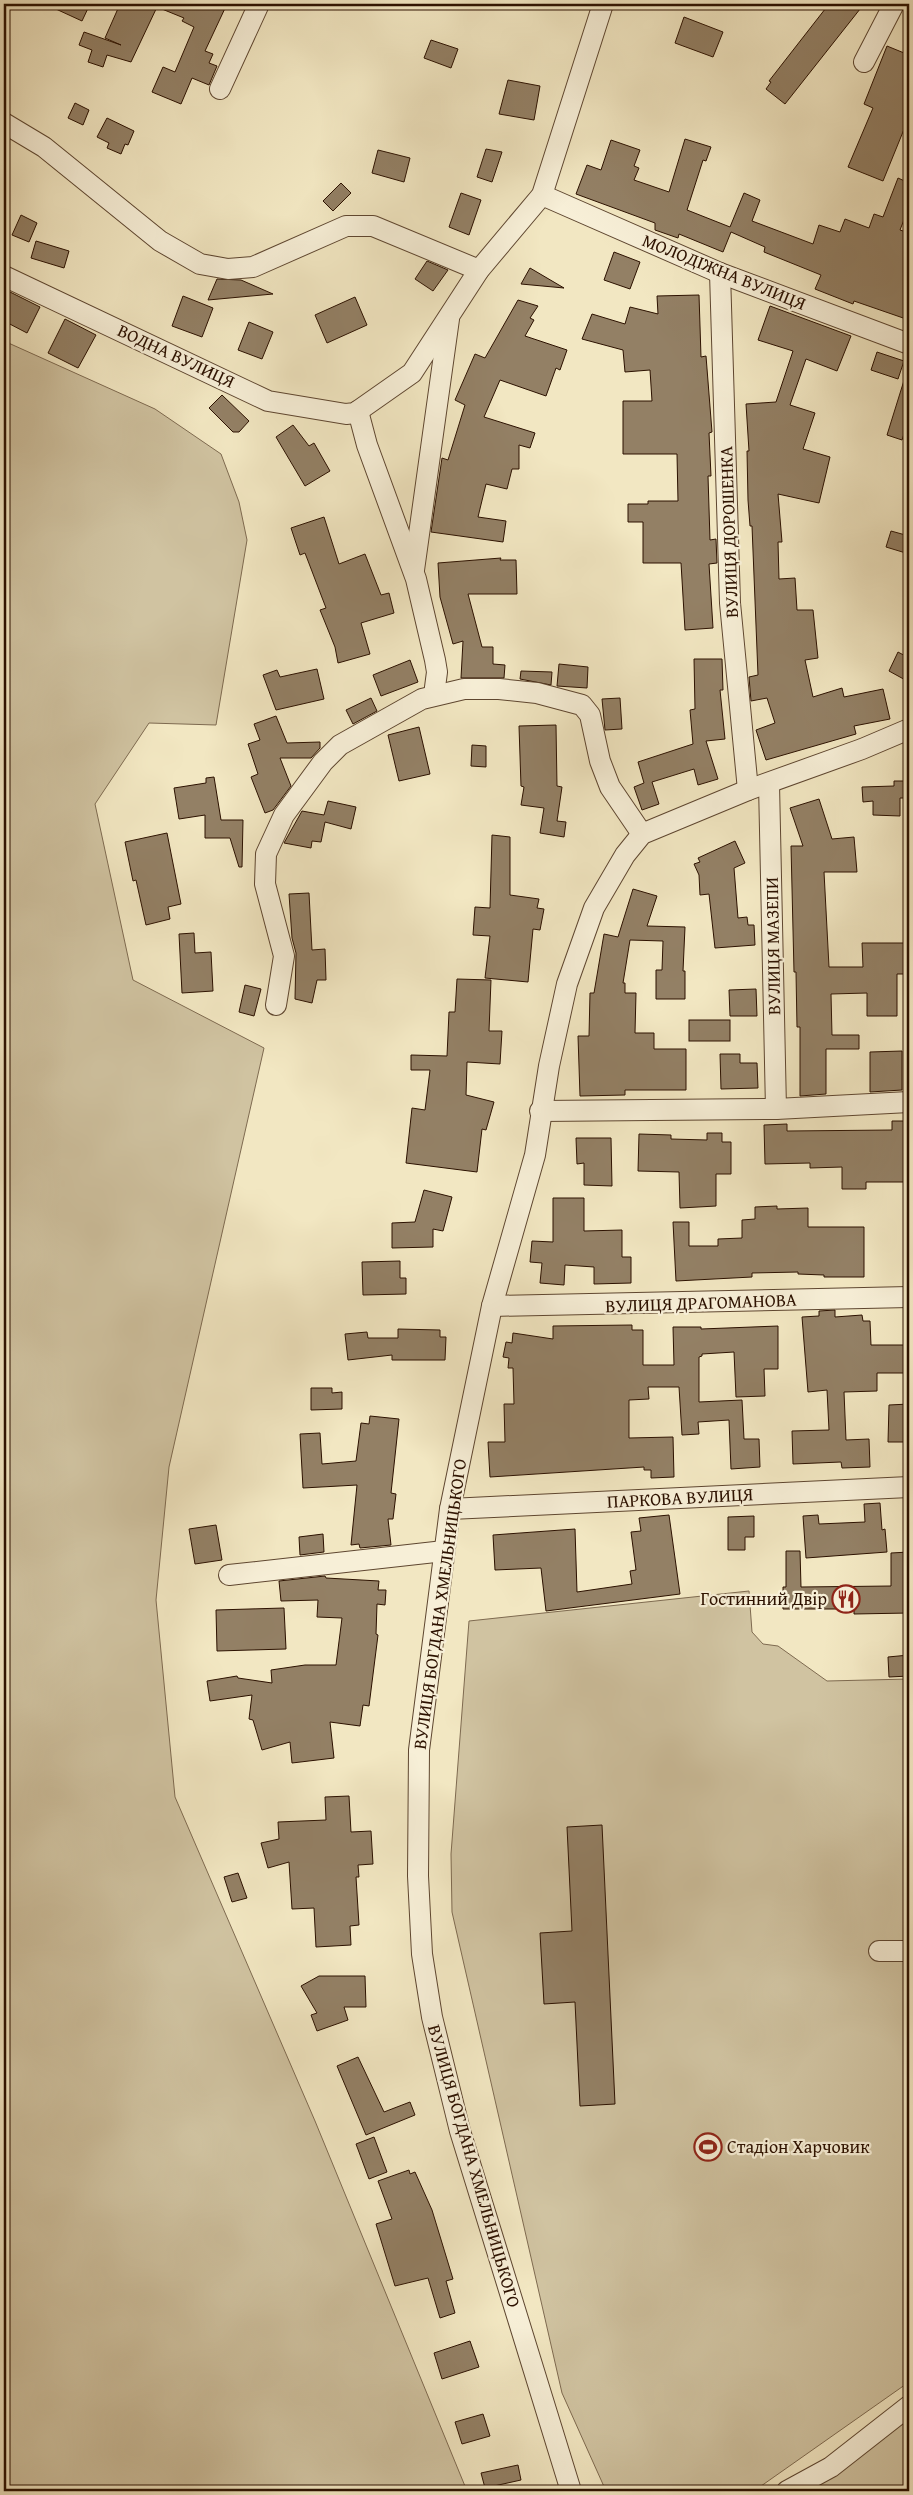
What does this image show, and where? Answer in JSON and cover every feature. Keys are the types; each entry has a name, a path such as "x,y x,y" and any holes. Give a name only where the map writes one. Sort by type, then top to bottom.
{"street":[{"path":"220,89 259,4"},
{"path":"434,695 437,672 435,660 413,572 356,412 412,373 479,270 542,195 603,4"},
{"path":"864,62 894,4"},
{"path":"4,123 44,147 160,241 200,264 228,269 253,267 346,226 373,226 479,270"},
{"name":"МОЛОДІЖНА ВУЛИЦЯ","path":"542,195 720,272 909,344"},
{"name":"ВУЛИЦЯ ДОРОШЕНКА","path":"720,272 730,604 748,790"},
{"name":"ВОДНА ВУЛИЦЯ","path":"4,276 268,401 346,414 356,412"},
{"path":"413,572 450,314"},
{"path":"276,1005 284,956 265,884 266,854 284,815 323,762 340,745 422,699 464,690 499,689 537,693 582,705 590,715 602,767 610,787 642,834"},
{"name":"ВУЛИЦЯ БОГДАНА ХМЕЛЬНИЦЬКОГО","path":"571,2491 460,2131 439,2051 425,1978 420,1927 417,1789 421,1729 450,1509 492,1306 535,1155 540,1111 567,984 594,908 625,855 642,834 748,790 862,749 909,729"},
{"name":"ВУЛИЦЯ МАЗЕПИ","path":"769,784 776,1109"},
{"path":"540,1111 776,1109 909,1102"},
{"name":"ВУЛИЦЯ ДРАГОМАНОВА","path":"492,1306 909,1297"},
{"name":"ПАРКОВА ВУЛИЦЯ","path":"450,1509 909,1487"},
{"path":"229,1575 444,1551"},
{"path":"879,1951 909,1951"},
{"path":"787,2491 831,2467 909,2406"}],"shaded area":[{"path":"4,341 155,409 221,454 239,502 247,540 216,725 149,723 95,804 133,980 264,1048 169,1467 156,1600 175,1797 315,2121 467,2491 4,2491"},
{"name":"Стадіон Харчовик","path":"749,1591 752,1632 763,1644 778,1646 827,1681 909,1679 909,2382 754,2491 606,2491 562,2393 452,1912 451,1854 469,1621"},
{"path":"909,2420 909,2491 797,2491"}],"building":[{"path":"45,4 90,4 82,21"},
{"path":"120,4 227,4 205,51 213,54 209,63 217,66 209,85 192,78 181,104 152,92 163,67 175,72 194,27 182,21 184,18 157,7 131,62 107,55 103,67 88,62 92,50 79,45 84,32 121,45 105,38"},
{"path":"829,4 864,4 785,104 766,89 771,82 769,81"},
{"path":"684,17 723,32 713,57 675,43"},
{"path":"431,40 458,49 451,68 424,58"},
{"path":"887,46 909,55 909,117 883,181 848,167 873,108 864,104"},
{"path":"508,80 540,86 534,120 499,114"},
{"path":"75,103 89,110 83,125 68,118"},
{"path":"107,118 134,131 128,145 125,144 121,154 107,148 109,143 97,137"},
{"path":"685,139 711,147 706,161 703,160 687,210 730,227 744,193 760,200 752,221 813,244 819,225 840,232 845,219 869,228 874,214 883,217 898,178 909,183 909,207 900,230 909,233 909,320 854,301 853,304 815,289 821,275 764,252 765,247 731,232 723,252 679,234 678,238 655,230 655,223 576,194 587,165 601,170 611,140 640,150 634,166 639,168 634,180 669,192"},
{"path":"486,149 502,152 492,182 477,177"},
{"path":"378,150 410,158 404,182 372,173"},
{"path":"341,183 351,193 333,211 323,201"},
{"path":"461,193 481,200 469,235 449,227"},
{"path":"21,215 37,223 29,242 12,235"},
{"path":"36,241 69,251 64,268 31,258"},
{"path":"614,252 640,262 630,289 604,280"},
{"path":"427,261 448,270 433,291 415,279"},
{"path":"530,268 564,288 521,284"},
{"path":"217,279 241,280 273,294 208,300"},
{"path":"4,289 40,307 27,333 4,321"},
{"path":"699,295 701,357 706,356 712,432 709,433 711,476 708,476 710,540 716,539 717,563 709,564 713,628 685,630 681,563 643,563 643,522 628,522 628,504 648,504 648,501 678,501 677,454 623,454 623,401 652,401 650,370 625,372 623,350 582,339 592,314 625,324 630,307 658,314 657,296"},
{"path":"183,296 213,308 202,337 172,326"},
{"path":"355,297 367,325 327,343 315,315"},
{"path":"518,300 538,306 530,318 534,320 525,336 567,350 560,370 556,368 546,396 500,380 484,417 535,433 530,448 519,445 519,469 512,469 507,489 486,484 478,517 506,521 503,542 431,532 442,458 448,460 465,405 455,400 475,354 485,358"},
{"path":"770,306 851,336 837,371 806,359 790,405 815,413 803,449 830,457 819,503 778,494 782,542 778,542 779,579 795,578 797,610 813,610 818,658 805,660 813,697 842,688 844,697 883,689 890,719 854,726 856,734 766,760 756,730 775,723 767,698 751,701 749,677 758,675 752,526 750,526 748,500 747,451 749,451 746,404 776,402 793,351 758,340"},
{"path":"65,319 96,335 78,368 48,353"},
{"path":"249,322 273,332 262,359 238,350"},
{"path":"877,352 904,361 898,379 871,370"},
{"path":"906,374 909,375 909,418 902,440 887,435"},
{"path":"222,395 249,421 239,432 233,432 209,408"},
{"path":"293,425 309,446 314,443 330,471 305,486 276,437"},
{"path":"324,517 339,564 365,554 381,595 389,593 394,613 361,623 370,654 338,663 335,647 320,610 326,608 305,553 300,555 291,528"},
{"path":"891,531 909,536 909,554 886,547"},
{"path":"501,558 500,560 516,560 517,594 468,594 482,647 493,647 493,664 505,665 504,678 461,678 463,641 453,644 440,597 438,563"},
{"path":"898,652 909,658 909,682 889,671"},
{"path":"694,659 722,659 723,690 720,690 725,739 706,741 718,779 698,785 694,769 652,782 659,804 642,810 634,787 644,783 638,762 693,744 690,710 695,709"},
{"path":"410,660 418,682 381,696 373,675"},
{"path":"559,664 588,667 587,688 557,686"},
{"path":"317,669 324,699 276,710 263,675 277,670 280,677"},
{"path":"521,671 552,672 551,685 520,679"},
{"path":"371,698 377,711 353,724 346,710"},
{"path":"620,698 622,729 605,730 602,699"},
{"path":"276,716 287,743 320,742 320,748 311,758 280,758 291,786 273,810 265,813 251,777 258,774 248,744 260,740 254,724"},
{"path":"556,725 557,786 562,787 557,821 566,822 564,837 540,833 544,808 521,805 524,787 521,786 519,726"},
{"path":"419,727 430,774 399,781 388,735"},
{"path":"472,745 486,746 486,767 471,766"},
{"path":"214,777 221,820 243,820 242,867 239,867 230,838 205,838 205,815 179,819 174,788 206,783 206,778"},
{"path":"894,781 909,781 909,798 900,798 900,816 873,815 873,801 863,802 862,787 894,786"},
{"path":"819,799 832,839 854,837 857,872 824,872 829,967 863,967 862,943 908,943 908,974 897,974 897,1016 867,1016 867,993 831,994 832,1035 859,1035 859,1049 826,1049 826,1094 800,1096 800,1027 797,1027 796,972 794,972 791,846 803,846 790,808"},
{"path":"328,801 356,807 351,829 325,822 321,842 312,841 311,848 284,843 302,811 324,815"},
{"path":"167,833 181,904 168,907 170,919 146,925 136,880 133,881 125,842"},
{"path":"492,835 510,837 510,895 539,899 537,908 544,909 540,930 533,929 528,982 485,978 490,936 473,935 475,907 490,908"},
{"path":"735,841 745,863 734,868 738,918 747,917 748,925 754,925 755,945 715,948 709,894 700,895 699,875 694,864 700,862 698,858"},
{"path":"633,889 657,896 647,926 685,927 683,971 685,971 685,999 656,999 656,970 662,970 663,941 630,940 623,983 625,983 625,993 636,993 635,1033 654,1033 654,1049 686,1049 686,1090 625,1090 625,1095 580,1096 578,1036 589,1036 590,993 594,993 604,934 618,937"},
{"path":"309,893 312,950 325,949 326,980 317,980 312,1003 295,999 296,953 292,938 289,894"},
{"path":"194,933 195,953 211,952 213,991 182,993 179,934"},
{"path":"457,979 491,980 489,1031 502,1031 500,1064 467,1062 466,1095 494,1102 486,1130 482,1129 477,1172 406,1163 412,1108 425,1110 430,1070 411,1070 411,1055 447,1056 449,1012 455,1012"},
{"path":"245,985 261,989 254,1016 239,1012"},
{"path":"756,989 757,1016 730,1016 729,990"},
{"path":"689,1020 730,1020 730,1041 689,1041"},
{"path":"902,1051 902,1090 870,1092 870,1052"},
{"path":"720,1054 740,1054 740,1063 757,1063 758,1088 721,1089"},
{"path":"892,1121 909,1121 909,1150 904,1150 904,1182 866,1182 866,1189 842,1189 842,1167 810,1168 810,1163 765,1164 764,1125 787,1124 787,1131 892,1130"},
{"path":"707,1133 722,1133 722,1142 731,1142 731,1174 716,1174 716,1206 680,1208 679,1172 638,1171 639,1134 671,1135 671,1139 707,1140"},
{"path":"576,1138 611,1138 612,1186 584,1185 584,1163 577,1164"},
{"path":"424,1190 452,1197 443,1231 433,1229 433,1247 392,1248 392,1223 415,1222"},
{"path":"553,1198 584,1198 584,1231 622,1230 622,1257 631,1257 631,1283 594,1284 594,1267 565,1265 564,1285 540,1283 542,1263 530,1262 532,1241 553,1242"},
{"path":"777,1206 777,1209 808,1208 808,1227 864,1227 864,1277 824,1277 824,1275 798,1274 798,1272 752,1273 752,1277 676,1281 673,1222 689,1222 689,1246 718,1246 718,1239 742,1238 742,1220 755,1219 755,1207"},
{"path":"400,1261 400,1278 406,1278 406,1294 363,1295 362,1262"},
{"path":"835,1310 835,1317 862,1315 863,1321 870,1321 871,1345 909,1345 909,1373 877,1373 877,1391 844,1392 846,1440 869,1439 870,1467 842,1468 841,1462 793,1464 792,1431 829,1430 827,1390 808,1392 802,1317 819,1316 819,1311"},
{"path":"632,1325 632,1330 643,1330 643,1365 674,1365 673,1327 701,1327 701,1329 778,1326 778,1369 764,1369 765,1396 736,1397 734,1352 702,1354 699,1357 699,1402 742,1400 744,1439 759,1439 760,1467 731,1469 729,1420 698,1422 699,1434 682,1435 679,1387 648,1387 649,1399 629,1400 629,1438 673,1437 674,1477 651,1478 651,1470 644,1470 644,1467 490,1477 488,1442 505,1442 504,1404 514,1404 513,1368 508,1368 509,1358 503,1357 506,1342 512,1343 513,1333 553,1339 553,1326"},
{"path":"398,1329 440,1330 440,1337 446,1337 445,1360 392,1360 392,1355 348,1360 345,1334 367,1332 368,1338 398,1338"},
{"path":"311,1388 332,1388 332,1393 342,1392 342,1409 311,1410"},
{"path":"909,1404 909,1442 888,1442 889,1405"},
{"path":"370,1416 399,1419 391,1493 396,1494 393,1519 388,1519 391,1545 360,1548 359,1544 351,1545 357,1485 303,1488 300,1434 320,1433 322,1464 356,1461 361,1423 369,1424"},
{"path":"880,1503 882,1530 885,1529 887,1552 806,1558 803,1516 818,1515 819,1524 865,1522 864,1504"},
{"path":"669,1515 680,1594 546,1611 541,1568 495,1570 493,1535 575,1529 577,1592 632,1584 630,1571 636,1570 631,1532 641,1531 639,1518"},
{"path":"754,1516 754,1537 745,1537 745,1550 728,1550 728,1517"},
{"path":"216,1525 222,1560 195,1564 189,1529"},
{"path":"323,1534 324,1552 300,1555 299,1537"},
{"name":"Гостинний Двір","path":"786,1551 800,1551 801,1587 891,1586 891,1553 909,1552 909,1613 854,1614 854,1609 783,1609 783,1587 786,1587"},
{"path":"325,1576 326,1578 379,1581 378,1590 386,1590 385,1605 377,1604 376,1634 378,1635 369,1706 363,1705 360,1726 330,1722 334,1758 292,1763 290,1742 262,1750 253,1720 249,1719 252,1695 210,1701 207,1681 237,1676 238,1678 272,1683 271,1670 305,1665 336,1665 342,1618 317,1617 318,1600 281,1601 279,1581"},
{"path":"284,1608 286,1649 217,1651 216,1610"},
{"path":"909,1655 909,1676 889,1677 888,1657"},
{"path":"349,1796 351,1832 371,1831 373,1864 358,1865 359,1877 356,1877 359,1925 350,1926 351,1945 316,1947 314,1908 292,1909 289,1862 268,1868 261,1843 279,1839 278,1822 326,1820 325,1797"},
{"path":"602,1825 615,2104 580,2106 575,2002 544,2004 540,1933 572,1931 567,1827"},
{"path":"238,1873 247,1898 232,1902 224,1877"},
{"path":"319,1976 365,1976 366,2007 344,2007 348,2020 317,2031 311,2015 317,2013 301,1986"},
{"path":"358,2057 384,2112 410,2102 415,2115 366,2135 337,2066"},
{"path":"374,2137 387,2172 369,2179 356,2144"},
{"path":"409,2170 410,2174 415,2172 432,2210 453,2279 446,2281 455,2313 440,2318 428,2278 395,2286 376,2224 392,2219 378,2181"},
{"path":"470,2341 479,2367 442,2379 434,2353"},
{"path":"483,2414 490,2436 462,2444 455,2422"},
{"path":"518,2465 521,2480 485,2488 481,2473"}],"place":[{"name":"Гостинний Двір","path":"846,1599"},
{"name":"Стадіон Харчовик","path":"708,2147"}]}
